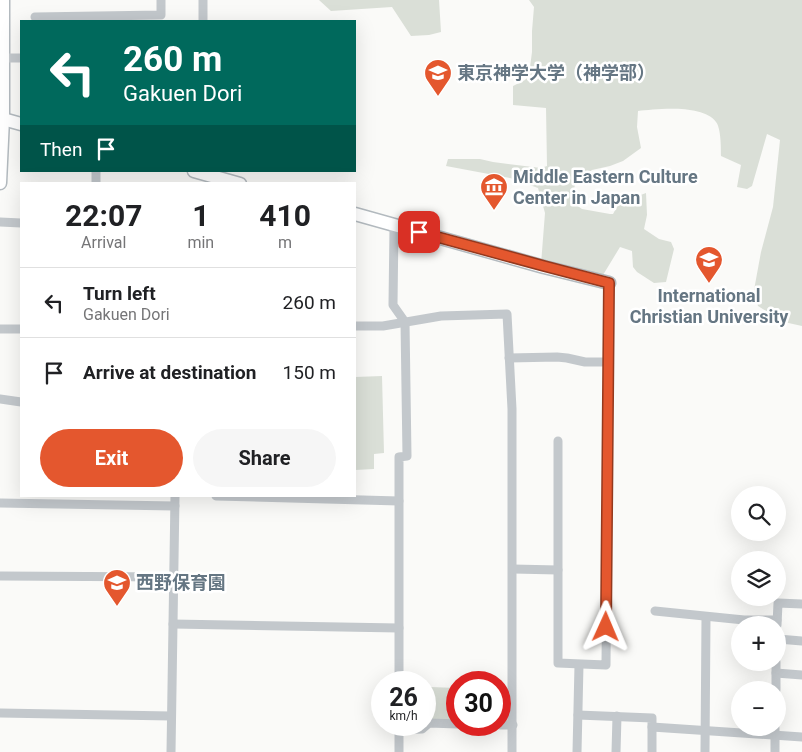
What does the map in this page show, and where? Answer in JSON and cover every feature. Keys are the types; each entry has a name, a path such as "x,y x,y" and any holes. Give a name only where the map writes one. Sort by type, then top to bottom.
{"street":[{"path":"0,183 3,119 1,95 3,58 2,0"},
{"path":"35,17 73,19 161,15 162,0"},
{"path":"203,0 203,20"},
{"path":"3,58 20,58"},
{"path":"3,119 20,124"},
{"path":"198,172 232,182"},
{"path":"356,214 609,283 606,665 558,664 558,441"},
{"path":"0,222 20,222"},
{"path":"394,226 393,305 405,322 407,456 399,457 399,671"},
{"path":"356,326 383,326 441,316 507,314 512,409 512,752"},
{"path":"0,329 20,329"},
{"path":"509,358 557,357 585,362 608,362"},
{"path":"0,399 20,402"},
{"path":"171,752 175,497"},
{"path":"253,497 399,501"},
{"path":"0,503 175,506"},
{"path":"512,569 558,570"},
{"path":"0,576 174,577"},
{"path":"777,616 778,603 802,604"},
{"path":"655,611 731,619"},
{"path":"705,752 706,617"},
{"path":"173,624 399,628"},
{"path":"786,640 802,641"},
{"path":"578,665 578,752"},
{"path":"776,681 776,673 802,674"},
{"path":"0,713 171,716"},
{"path":"578,714 652,718 652,752"},
{"path":"616,752 617,716"},
{"path":"652,727 731,731"},
{"path":"786,733 802,737"},
{"path":"399,736 399,752"},
{"path":"775,736 775,752"}],"shaded area":[{"path":"319,0 439,0 441,32 411,36 392,7 331,11"},
{"path":"529,0 802,0 802,326 784,322 758,306 754,290 761,252 773,207 780,140 767,134 752,186 747,189 737,187 741,165 721,156 718,125 710,116 701,112 679,109 638,111 637,127 641,148 623,161 592,170 575,184 572,202 582,209 610,214 613,214 619,203 646,193 647,215 644,229 659,239 671,242 674,249 666,282 654,283 637,272 633,267 632,251 620,247 603,275 541,264 545,213 538,188 510,178 446,166 448,159 480,159 541,168 547,166 546,108 513,105 513,86 525,80 529,75 534,7"},
{"path":"382,376 384,453 374,454 374,469 356,470 356,377"},
{"path":"436,687 446,688 446,725 436,724"}],"place":[{"name":"東京神学大学（神学部）","path":"438,97"},
{"name":"Middle Eastern Culture Center in Japan","path":"494,211"},
{"name":"International Christian University","path":"709,284"},
{"name":"西野保育園","path":"117,607"}],"route":[{"path":"419,232 609,283 606,627"}]}
